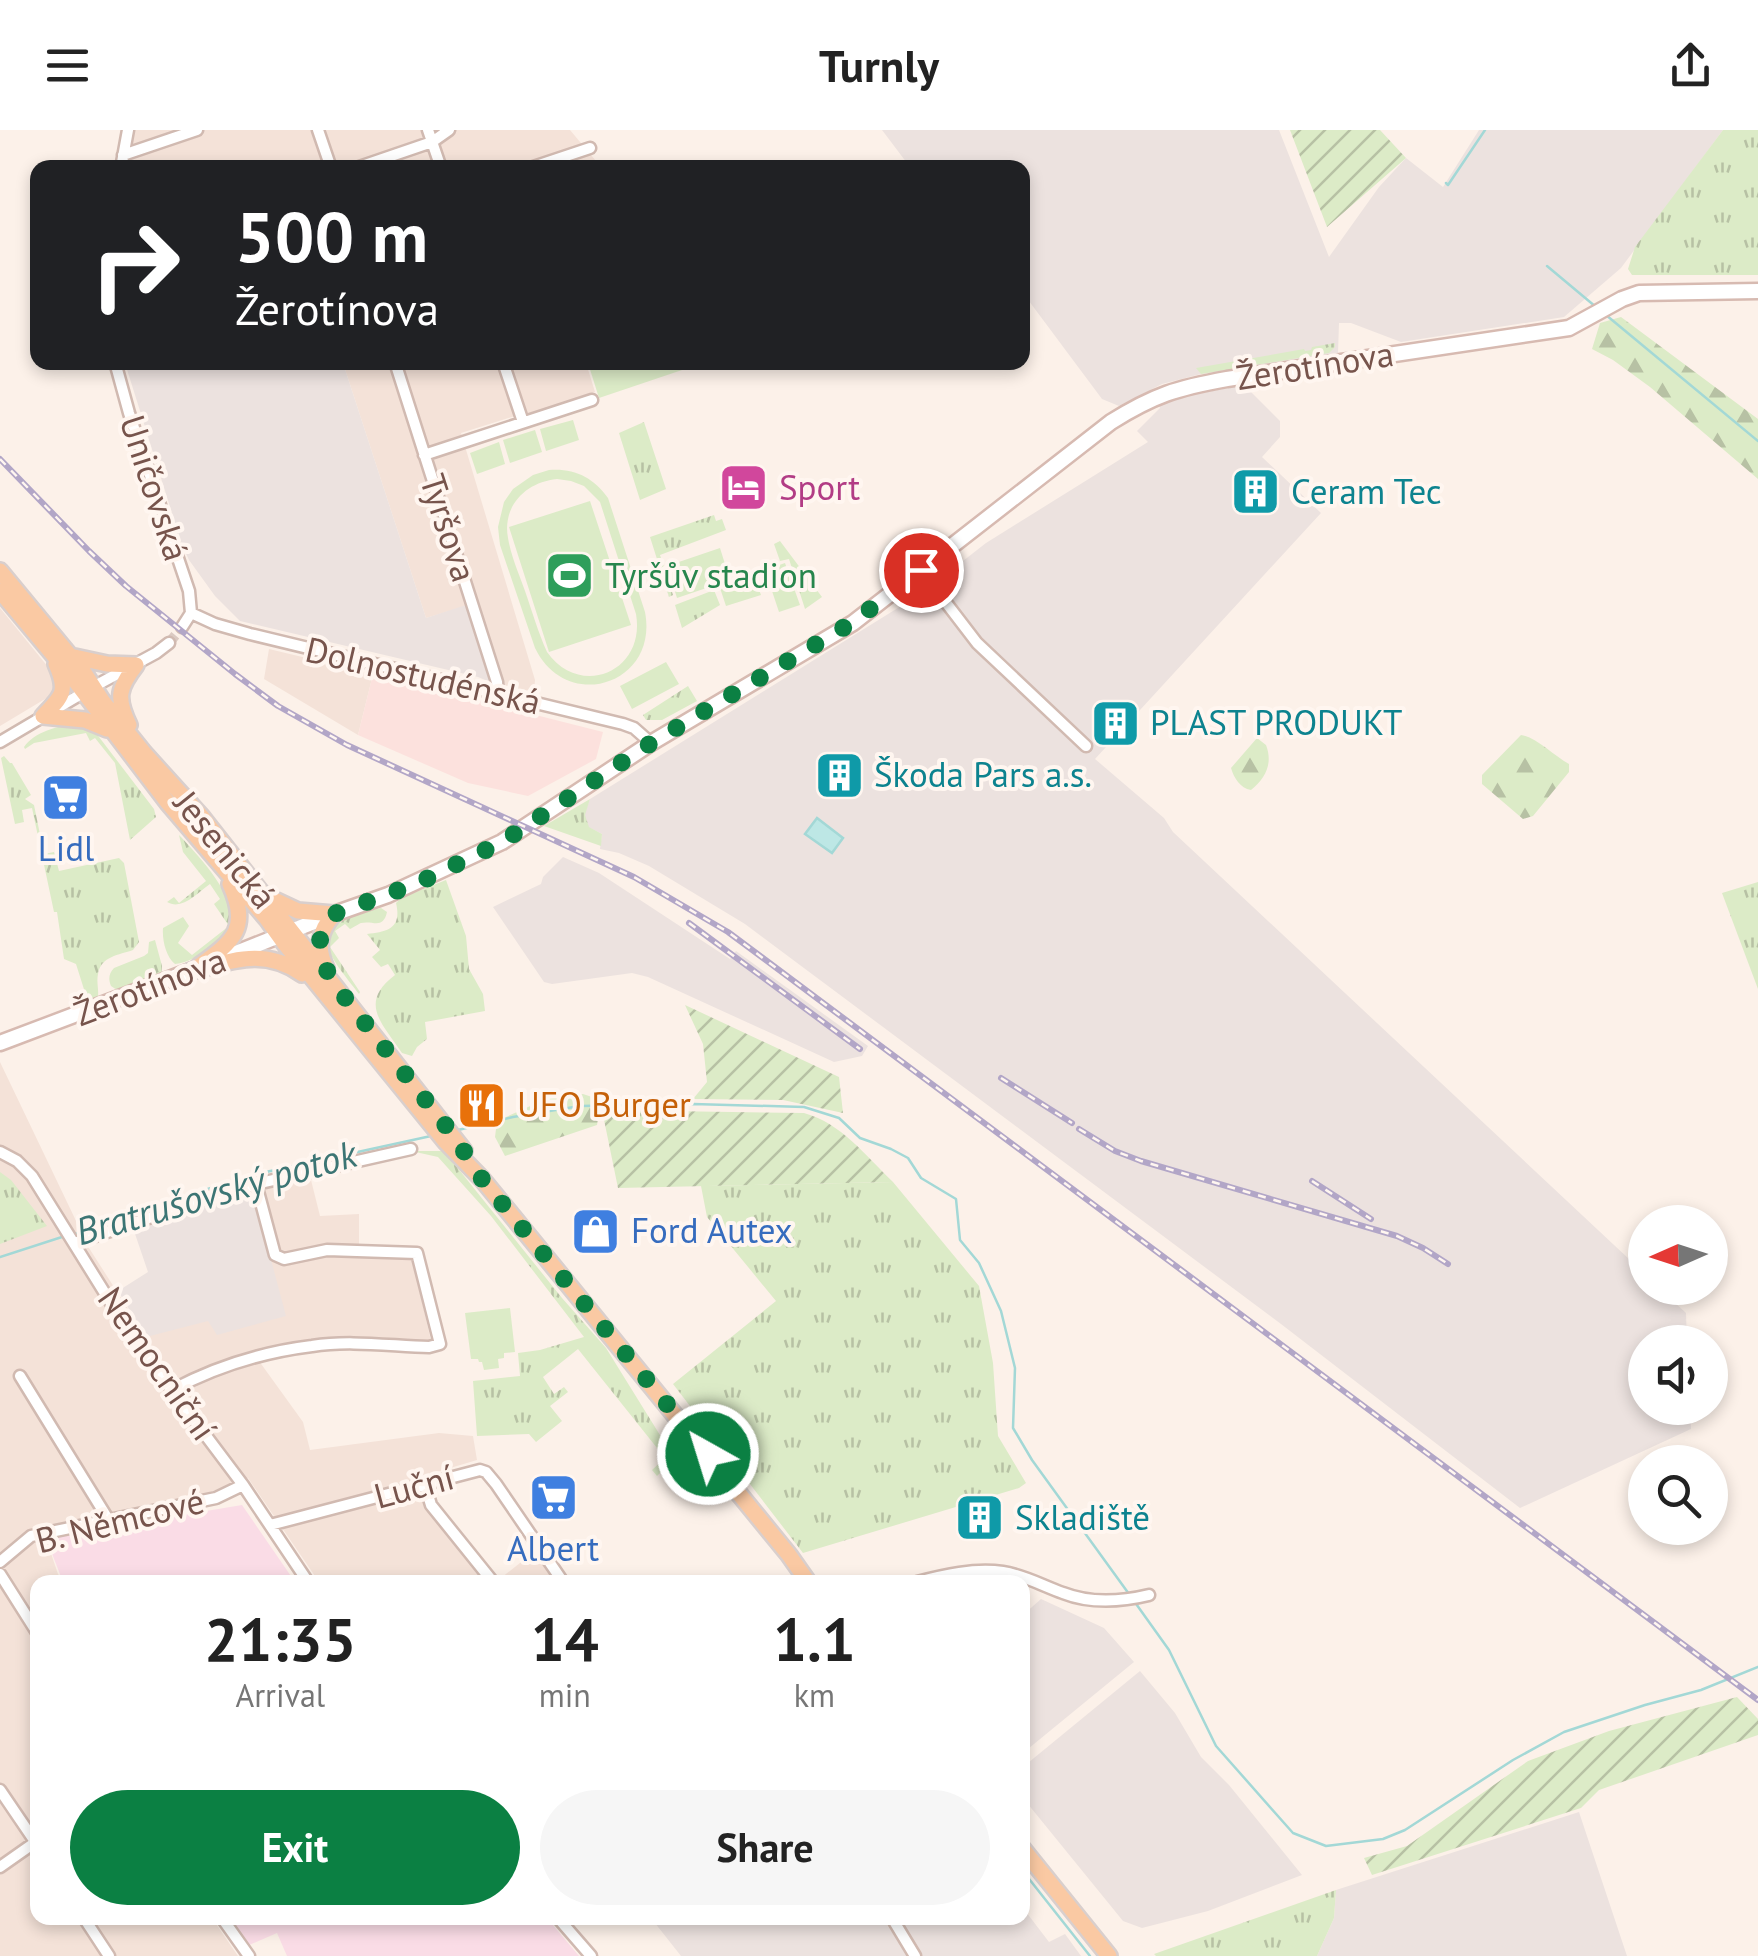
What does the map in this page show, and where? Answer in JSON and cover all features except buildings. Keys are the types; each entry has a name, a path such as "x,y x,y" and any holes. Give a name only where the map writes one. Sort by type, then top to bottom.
{"main road":[{"name":"Jesenická","path":"0,571 70,656 113,733 168,803 285,933 803,1575"},
{"name":"Jesenická","path":"0,592 198,811 261,893 285,933"},
{"path":"43,716 60,698 64,687 49,650"},
{"path":"70,656 136,665"},
{"path":"136,665 125,679 121,703 144,753"},
{"path":"43,716 85,720 113,733"},
{"path":"191,972 225,947 238,924 239,906 222,865"},
{"path":"261,893 298,910 334,914"},
{"path":"326,985 319,943 325,924 334,914"},
{"path":"191,972 239,959 266,959 284,963 326,985"},
{"name":"Jesenická","path":"789,1554 811,1575"},
{"path":"1030,1858 1110,1956"}],"street":[{"path":"122,160 128,130"},
{"path":"123,155 197,130"},
{"path":"318,130 328,160"},
{"path":"428,130 438,160"},
{"path":"379,160 432,142 449,130"},
{"path":"554,160 590,148"},
{"name":"Žerotínova","path":"0,1043 418,883 490,848 651,743 853,622 1111,422 1158,395 1246,376 1569,328 1640,293 1758,291"},
{"name":"Uničovská","path":"116,370 189,591 191,613"},
{"name":"Tyršova","path":"397,370 498,682 498,694"},
{"path":"506,370 523,422"},
{"path":"424,455 592,400"},
{"path":"921,570 977,644 1086,746"},
{"path":"182,627 191,613"},
{"name":"Dolnostudénská","path":"191,613 250,634 623,724 651,743"},
{"path":"0,742 169,642"},
{"path":"72,1238 234,1189 411,1148"},
{"name":"Nemocniční","path":"0,1152 32,1176 134,1340 243,1485 303,1575"},
{"path":"172,1390 202,1374 315,1345 429,1348 440,1344 416,1253 327,1250 284,1259 274,1255 256,1184"},
{"path":"20,1376 108,1519"},
{"name":"Luční","path":"270,1525 480,1470 486,1472 559,1575"},
{"name":"B. Němcové","path":"0,1562 31,1536 216,1498 243,1485"},
{"path":"425,1485 430,1505 488,1575"},
{"path":"0,1574 30,1621"},
{"path":"950,1575 1013,1575"},
{"path":"1030,1581 1085,1599 1144,1596"},
{"path":"0,1790 30,1833"},
{"path":"0,1866 30,1847"},
{"path":"89,1925 109,1956"},
{"path":"227,1925 249,1956"},
{"path":"564,1925 590,1956"},
{"path":"896,1925 915,1956"}],"shaded area":[{"path":"134,130 570,130 595,160 129,160"},
{"path":"882,130 1279,130 1329,257 1379,187 1406,158 1443,187 1479,130 1723,130 1621,268 1564,317 1401,342 1351,323 1339,323 1338,353 1201,374 1162,384 1119,406 1102,399 1030,302 1030,160 905,160"},
{"path":"127,370 345,370 426,618 466,605 490,682 240,621 215,596 182,545"},
{"path":"345,370 588,370 595,392 461,433 535,680 534,692 490,682 466,606 426,618"},
{"path":"1244,385 1280,421 1280,437 1262,457 1321,513 1095,759 1164,818 1173,832 1628,1258 1628,1305 1677,1305 1686,1313 1686,1325 1628,1325 1628,1425 1691,1425 1691,1429 1656,1445 1628,1445 1628,1458 1520,1508 1281,1324 745,924 649,866 600,849 602,834 588,827 584,815 590,799 922,593 986,543 1148,442 1137,431 1160,408 1159,404"},
{"path":"0,608 53,673 55,693 0,726"},
{"path":"269,649 373,674 358,735 264,679"},
{"path":"373,674 603,732 596,759 528,796 468,783 358,735"},
{"path":"563,857 599,873 730,959 736,951 868,1046 862,1056 834,1062 632,973 544,982 493,907 541,884"},
{"path":"0,1062 89,1248 146,1337 264,1235 253,1192 311,1180 320,1216 359,1214 359,1253 412,1258 431,1341 321,1340 255,1351 303,1422 310,1450 439,1433 473,1436 477,1460 420,1477 425,1503 482,1575 314,1575 248,1478 194,1498 42,1527 59,1575 30,1575 30,1925 217,1925 238,1956 0,1956"},
{"path":"245,1191 253,1192 286,1316 217,1335 208,1321 146,1337 118,1291 148,1272 133,1228"},
{"path":"242,1505 290,1575 60,1575 46,1538"},
{"path":"535,1551 553,1575 505,1575"},
{"path":"1041,1599 1104,1628 1134,1662 1030,1747 1030,1609"},
{"path":"1140,1671 1175,1713 1201,1757 1229,1785 1302,1875 1208,1911 1142,1928 1123,1921 1030,1807 1030,1761"},
{"path":"1579,1812 1627,1956 1317,1956 1334,1918 1336,1890"},
{"path":"1030,1917 1049,1942 1065,1934 1081,1956 681,1956 657,1925 887,1925 894,1935 911,1941 903,1925 1030,1925"},
{"path":"232,1925 553,1925 579,1956 287,1956 277,1933 247,1946"}],"green space":[{"path":"1290,130 1380,130 1406,158 1327,227"},
{"path":"1723,130 1758,130 1758,275 1632,275 1628,269 1635,247"},
{"path":"1621,317 1758,419 1758,479 1650,387 1592,349 1600,323"},
{"path":"1335,343 1329,353 1201,374 1196,368 1311,350"},
{"path":"590,370 682,370 599,398"},
{"path":"573,420 579,440 546,451 540,429"},
{"path":"644,422 666,489 640,500 619,433"},
{"path":"535,430 542,452 510,463 503,440"},
{"path":"499,442 505,464 477,474 470,453"},
{"path":"549,470 575,472 596,484 608,498 645,612 646,637 638,657 625,672 607,682 588,685 568,680 549,668 535,648 500,545 498,527 504,502 513,489 533,475","holes":["546,481 571,481 584,486 600,502 636,614 631,651 621,664 592,676 576,674 547,652 508,538 509,516 526,491"]},
{"name":"Tyršův stadion","path":"590,501 631,625 549,652 509,527"},
{"path":"714,515 716,521 722,519 726,530 660,555 673,595 669,597 650,537"},
{"path":"780,541 822,597 805,609 789,559 780,561 774,544"},
{"path":"720,548 730,580 677,598 667,566"},
{"path":"785,563 800,605 779,612 765,570"},
{"path":"754,576 761,595 726,606 720,588"},
{"path":"714,590 720,605 682,628 675,605"},
{"path":"666,662 679,684 632,709 620,686"},
{"path":"688,686 697,701 662,720 646,720 643,715"},
{"path":"80,725 96,733 154,809 156,817 130,840 115,763 95,738 90,741 86,733 24,747 49,730"},
{"path":"1521,735 1569,764 1569,772 1533,816 1523,819 1482,784 1482,775"},
{"path":"1257,738 1266,745 1268,764 1251,790 1238,782 1231,768"},
{"path":"4,756 31,795 25,799 34,805 44,854 54,852 59,871 119,858 124,863 139,942 133,950 103,963 98,974 97,1001 88,1002 76,964 64,959 32,808 22,810 24,822 15,824 1,758"},
{"path":"590,799 585,815 589,827 602,834 601,846 544,826"},
{"path":"179,835 225,893 233,920 230,931 219,943 175,964 165,948 163,928 183,917 189,926 178,943 192,955 229,926 214,904 220,899 210,884 184,903 173,904 167,902 174,897 179,903 206,881 183,852"},
{"path":"446,880 466,936 469,969 483,994 485,1011 425,1022 427,1039 412,1056 402,1053 377,1013 378,995 395,975 388,964 381,967 372,957 380,950 367,934 392,927 397,918 396,903 401,898"},
{"path":"1758,882 1758,989 1722,893"},
{"path":"381,908 387,912 383,921 361,923 350,929 345,924 335,931 339,938 330,947 359,994 333,958 328,947 328,938 346,919"},
{"path":"155,940 161,977 120,992 111,986 114,968 144,956 149,942"},
{"path":"685,1005 839,1077 843,1113 783,1100 693,1099 707,1082 703,1044"},
{"path":"583,1094 601,1100 597,1125 505,1156 495,1137 497,1121 546,1099"},
{"path":"602,1110 804,1113 841,1132 893,1182 618,1188"},
{"path":"411,1151 444,1151 606,1348 668,1448 669,1464 657,1476 652,1470 665,1458 578,1349 543,1377 554,1394 564,1387 568,1392 550,1406 562,1421 536,1442 529,1434 477,1436 473,1381 520,1376 518,1353 584,1337 491,1216 438,1157"},
{"path":"0,1172 11,1180 47,1226 0,1244"},
{"path":"893,1182 979,1286 993,1363 998,1436 1026,1483 803,1553 673,1384 776,1301 707,1217 701,1186"},
{"path":"510,1308 515,1352 504,1353 504,1358 498,1359 499,1368 484,1370 482,1362 471,1359 465,1313"},
{"path":"1737,1697 1758,1719 1758,1735 1599,1790 1581,1808 1372,1875 1364,1858 1407,1846 1528,1761 1609,1731"},
{"path":"1336,1890 1334,1918 1317,1956 1154,1954"}],"water":[{"path":"817,818 843,838 832,853 805,834"}],"waterway":[{"path":"1446,183 1485,130"},
{"path":"1547,266 1596,307"},
{"path":"1606,315 1758,441"},
{"name":"Bratrušovský potok","path":"458,1130 580,1106 804,1107 839,1118 860,1138 908,1158 921,1178 956,1199 960,1240 979,1263 1001,1311 1015,1368 1013,1428 1129,1594"},
{"name":"Bratrušovský potok","path":"73,1235 243,1177 431,1136"},
{"name":"Bratrušovský potok","path":"0,1257 65,1236"},
{"name":"Bratrušovský potok","path":"1134,1601 1169,1650 1216,1746 1293,1833 1326,1846 1383,1839 1405,1830 1564,1732 1701,1690 1758,1667"},
{"path":"1030,1880 1090,1956"}],"tunnel":[{"path":"169,643 182,627"}],"railway":[{"path":"0,459 126,586 278,706 347,745 634,877 728,932 1758,1700"},
{"path":"689,923 860,1049"},
{"path":"1001,1078 1072,1123"},
{"path":"1079,1129 1115,1151 1141,1161 1397,1236 1448,1264"},
{"path":"1312,1181 1371,1219"}],"place":[{"name":"Sport","path":"744,488"},
{"name":"Ceram Tec","path":"1256,492"},
{"name":"Tyršův stadion","path":"570,576"},
{"name":"PLAST PRODUKT","path":"1115,723"},
{"name":"Škoda Pars a.s.","path":"839,775"},
{"name":"Lidl","path":"66,797"},
{"name":"UFO Burger","path":"482,1105"},
{"name":"Ford Autex","path":"596,1231"},
{"name":"Albert","path":"553,1497"},
{"name":"Skladiště","path":"980,1518"}],"route":[{"path":"708,1454 482,1179 454,1136 332,981 319,943 325,924 334,914 418,883 502,842 651,743 853,622 921,570"}]}
